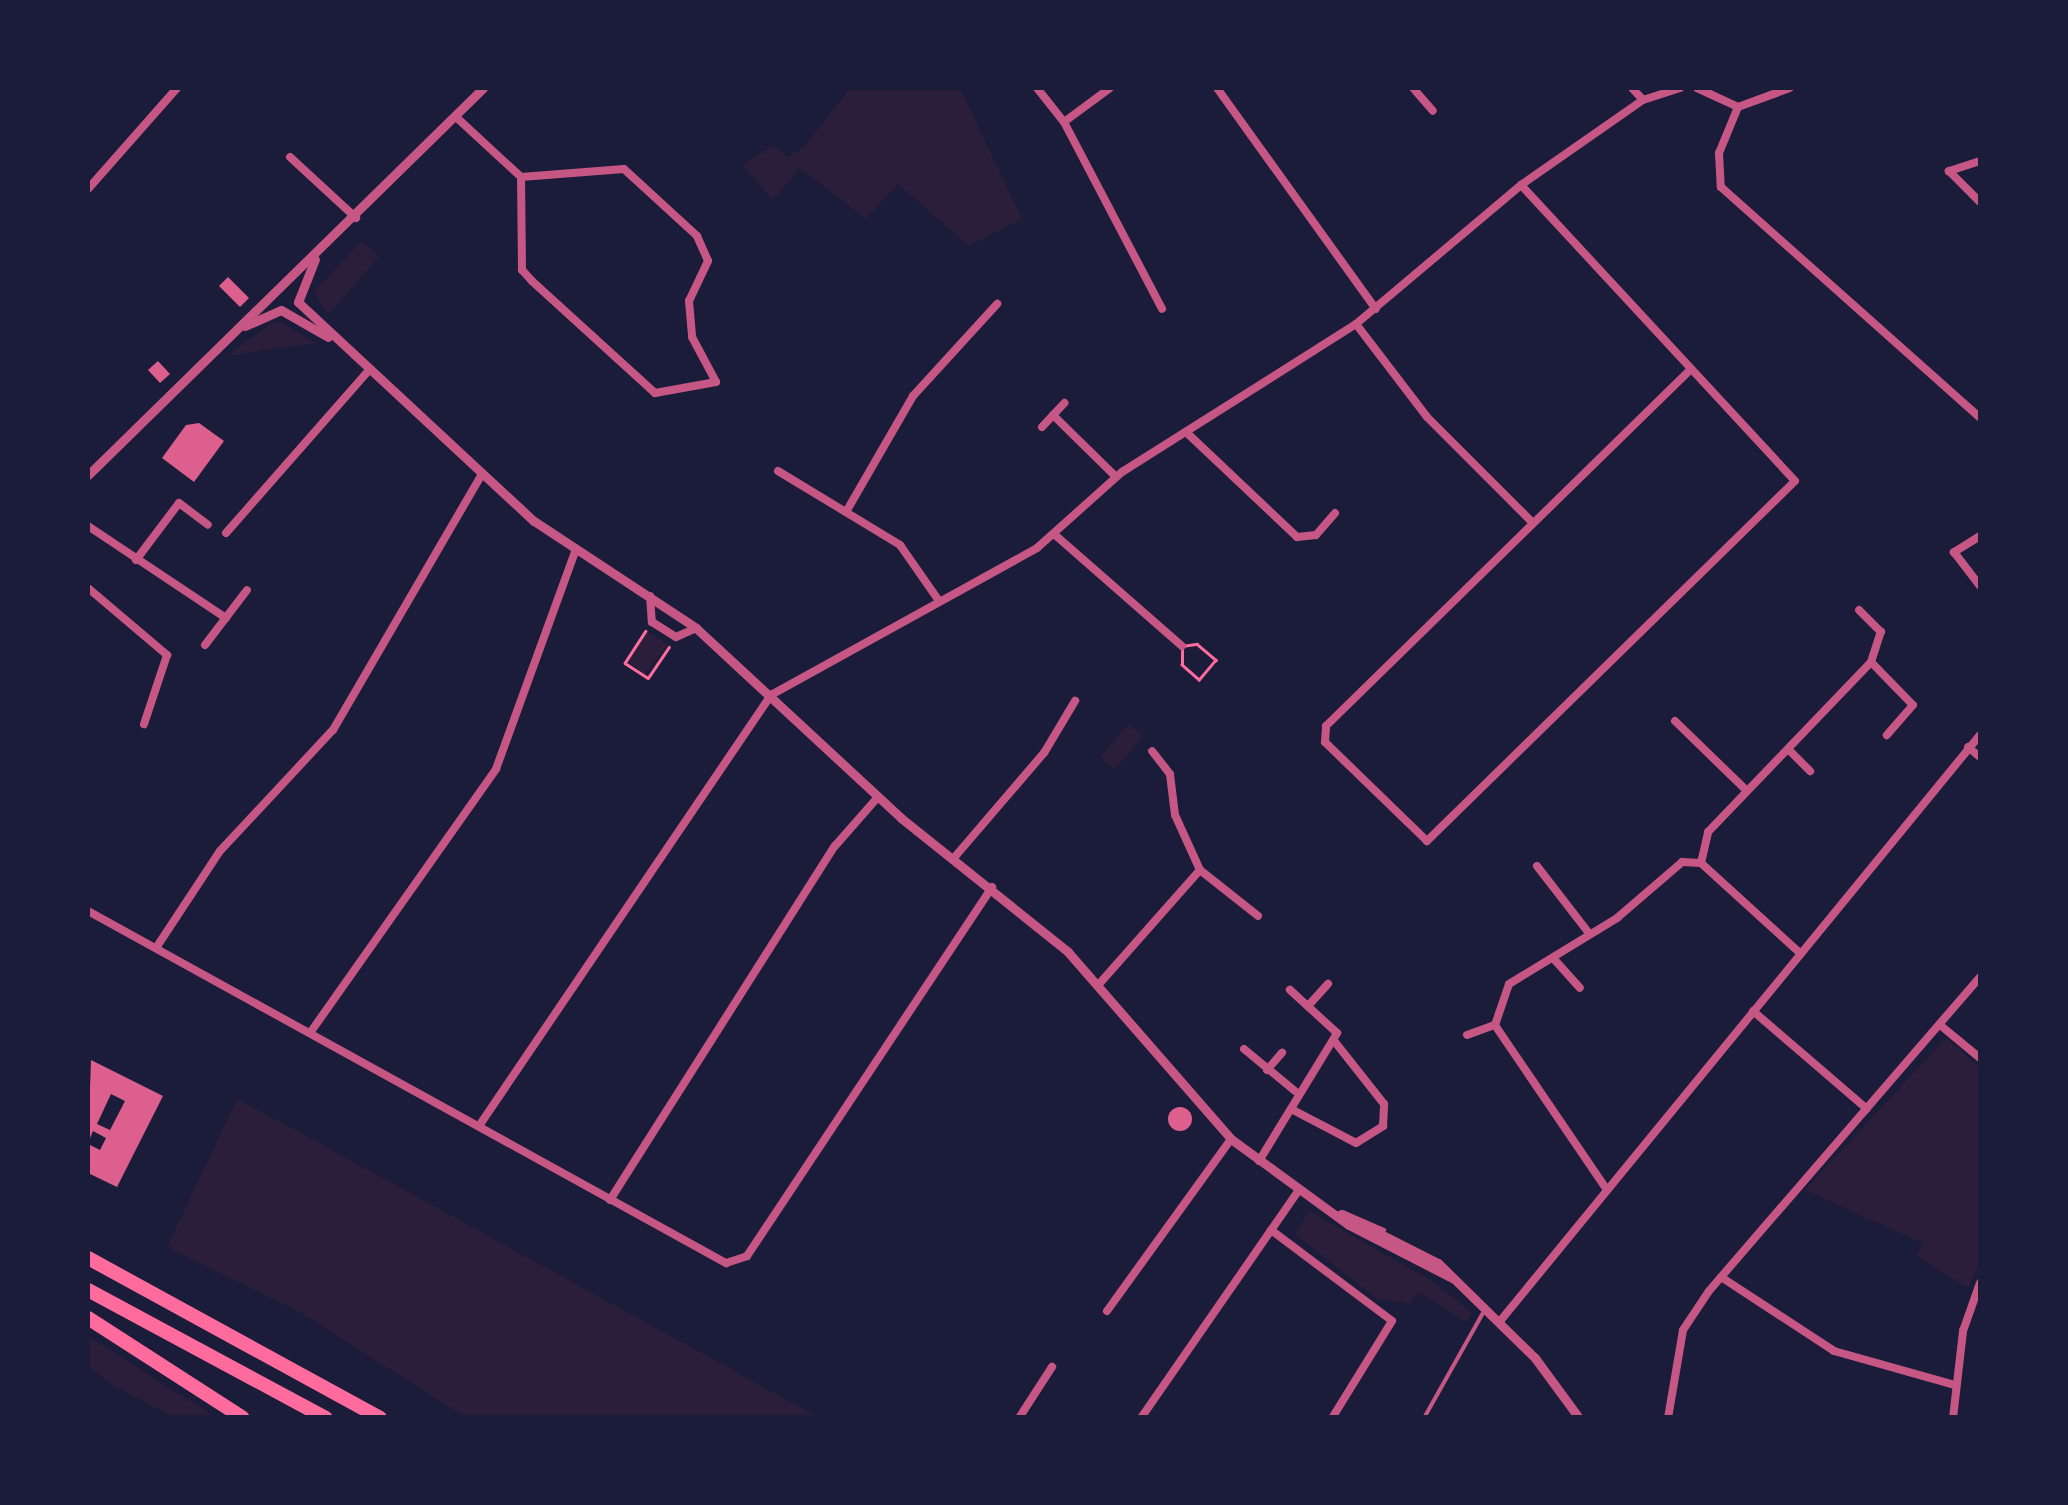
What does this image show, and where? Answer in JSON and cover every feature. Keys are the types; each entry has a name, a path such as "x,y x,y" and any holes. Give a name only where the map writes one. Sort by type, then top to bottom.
{"highway":[{"path":"88,1258 380,1418"},
{"path":"88,1290 326,1418"},
{"path":"88,1318 243,1418"}],"street":[{"path":"88,189 177,88"},
{"path":"88,475 356,218 482,88"},
{"path":"1037,88 1064,122 1162,309"},
{"path":"1064,122 1110,88"},
{"path":"1216,88 1376,308"},
{"path":"1413,88 1434,111"},
{"path":"1632,88 1644,100"},
{"path":"479,1126 771,695 1054,534 1116,477 1356,324 1521,185 1644,100 1680,88"},
{"path":"1697,88 1738,106 1790,88"},
{"path":"1738,106 1719,153 1722,187 1980,418"},
{"path":"456,116 521,176 624,169 697,236 708,260 690,301 692,337 716,382 655,394 532,281 522,270 521,176"},
{"path":"290,157 356,218"},
{"path":"1980,161 1950,171 1980,202"},
{"path":"1521,185 1690,370 1792,472 1791,488 1426,841 1325,742 1326,726 1690,370"},
{"path":"242,328 284,310 297,297 316,256"},
{"path":"278,292 297,297 330,337"},
{"path":"278,292 284,310 330,337 575,552 696,628 878,798 992,887 1100,984 1232,1138 1259,1161 1393,1248 1452,1278"},
{"path":"846,512 912,396 997,304"},
{"path":"1356,324 1427,417 1533,523"},
{"path":"226,534 369,370"},
{"path":"1042,427 1064,403"},
{"path":"1052,416 1116,477"},
{"path":"1186,432 1296,536 1316,535 1335,513"},
{"path":"778,471 900,545 938,600"},
{"path":"156,948 220,851 333,730 482,474"},
{"path":"136,560 179,503 208,525"},
{"path":"88,526 226,618"},
{"path":"1054,534 1182,646"},
{"path":"1980,536 1954,552 1980,586"},
{"path":"310,1032 496,769 575,552"},
{"path":"88,588 167,655 144,724"},
{"path":"205,645 246,590"},
{"path":"650,596 652,622 676,637 696,628"},
{"path":"1701,863 1708,832 1871,662 1881,632 1860,610"},
{"path":"1871,662 1912,705 1887,735"},
{"path":"953,858 1044,753 1075,701"},
{"path":"1676,722 1747,791"},
{"path":"1500,1320 1605,1187 1980,734"},
{"path":"1968,747 1980,757"},
{"path":"1788,750 1810,772"},
{"path":"1152,752 1170,774 1174,815 1200,870 1258,916"},
{"path":"610,1200 836,846 878,798"},
{"path":"1496,1025 1509,984 1553,958 1682,862 1701,863 1800,954"},
{"path":"1537,866 1588,932"},
{"path":"1100,984 1200,870"},
{"path":"88,911 610,1200 738,1263 992,887"},
{"path":"1553,958 1580,988"},
{"path":"1668,1418 1683,1330 1721,1277 1980,977"},
{"path":"1308,1006 1328,984"},
{"path":"1259,1161 1293,1110 1295,1091 1334,1042 1337,1032 1290,990"},
{"path":"1753,1011 1867,1109"},
{"path":"1467,1035 1496,1025"},
{"path":"1496,1025 1605,1187"},
{"path":"1940,1025 1980,1058"},
{"path":"1293,1110 1356,1143 1383,1126 1384,1104 1334,1042"},
{"path":"1244,1049 1295,1091"},
{"path":"1267,1070 1282,1053"},
{"path":"1108,1310 1232,1138"},
{"path":"1141,1418 1300,1190"},
{"path":"1334,1210 1384,1230 1452,1278 1500,1320 1579,1418"},
{"path":"1271,1230 1392,1321 1332,1418"},
{"path":"1721,1277 1834,1352 1955,1385"},
{"path":"1953,1418 1955,1385 1980,1283"},
{"path":"1019,1418 1052,1366"}],"lane":[{"path":"1424,1418 1487,1308"}],"path":[{"path":"652,622 626,663 648,678 676,637"},
{"path":"1197,644 1216,660 1200,680 1182,665 1182,646 1197,644"}],"shaded area":[{"path":"850,88 960,88 1022,219 969,246 898,184 866,219 800,168 773,200 742,165 774,145 788,157 804,147"},
{"path":"362,241 379,257 328,315 314,291"},
{"path":"280,321 315,343 227,356 270,324"},
{"path":"648,632 668,645 644,675 628,661"},
{"path":"1129,724 1143,736 1115,770 1100,757"},
{"path":"1946,1038 1980,1067 1980,1263 1968,1288 1916,1256 1922,1243 1805,1190"},
{"path":"237,1099 818,1417 465,1417 303,1314 167,1247"},
{"path":"1309,1211 1432,1281 1472,1313 1466,1322 1418,1292 1410,1304 1377,1299 1295,1234"},
{"path":"88,1336 215,1417 173,1417 114,1386 88,1367"}],"building":[{"path":"228,277 249,298 240,307 219,286"},
{"path":"158,361 170,374 160,383 148,370"},
{"path":"199,423 224,441 194,482 162,458 186,425"},
{"path":"91,1060 163,1096 117,1187 88,1173 88,1144 100,1150 106,1138 93,1131 88,1143","holes":["111,1094 125,1101 110,1130 97,1124"]},
{"path":"1180,1107 1189,1110 1189,1128 1180,1131 1171,1128 1168,1119 1171,1110"}]}
